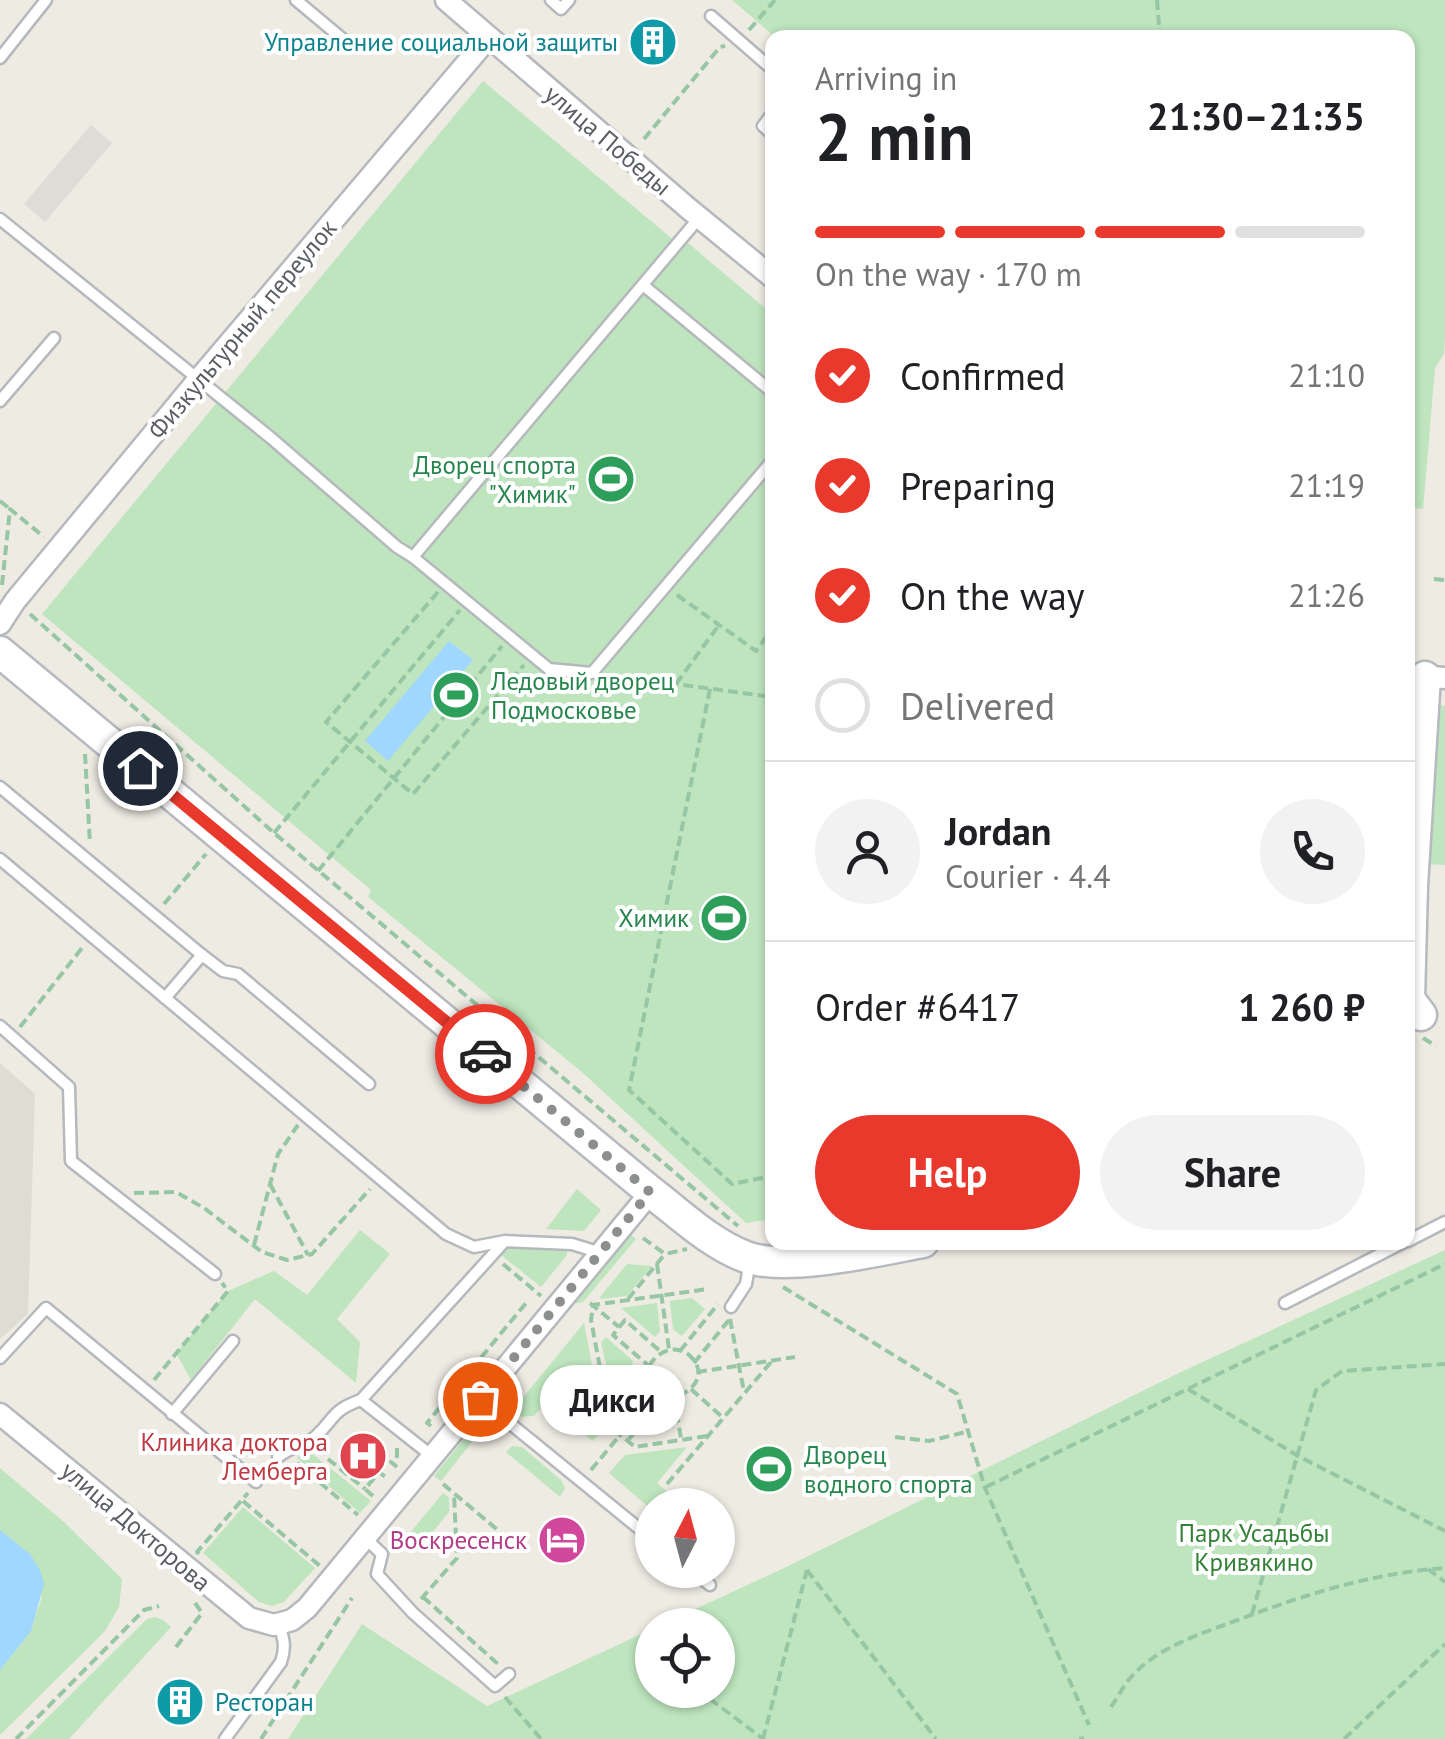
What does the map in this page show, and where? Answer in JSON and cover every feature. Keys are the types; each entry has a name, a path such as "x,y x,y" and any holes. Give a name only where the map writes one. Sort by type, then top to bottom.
{"main road":[{"path":"0,652 650,1192 714,1240 750,1259 791,1262 849,1250"},
{"path":"1415,841 1426,677"}],"street":[{"name":"улица Победы","path":"446,0 765,270"},
{"name":"Физкультурный переулок","path":"0,624 8,595 58,548 488,38"},
{"path":"279,1624 299,1616 366,1539 650,1192"},
{"name":"улица Докторова","path":"0,1414 248,1618 279,1624"}],"lane":[{"path":"0,58 46,0"},
{"path":"296,0 351,46"},
{"path":"551,0 562,9 569,0"},
{"path":"711,16 765,63"},
{"path":"413,556 699,218"},
{"path":"0,219 549,669 592,673 765,468"},
{"path":"643,285 765,386"},
{"path":"0,401 54,338"},
{"path":"0,786 202,955 223,971 238,974 369,1084"},
{"path":"0,860 446,1234 474,1247 505,1241 572,1244 601,1253"},
{"path":"165,998 202,955"},
{"path":"0,1026 69,1086 71,1161 215,1274"},
{"path":"1415,1237 1445,1222"},
{"path":"281,1454 312,1440 338,1409 361,1400 505,1241"},
{"path":"1285,1303 1390,1250"},
{"path":"730,1306 746,1284 750,1259"},
{"path":"0,1358 46,1308 256,1482"},
{"path":"172,1414 233,1341"},
{"path":"480,1399 635,1525"},
{"path":"361,1400 432,1456"},
{"path":"366,1539 382,1554 377,1574 413,1613 495,1686 505,1670"},
{"path":"225,1739 281,1662 284,1644 279,1624"}],"path":[{"path":"644,138 720,48 740,41 776,0"},
{"path":"1157,0 1159,30"},
{"path":"0,501 58,548"},
{"path":"10,509 2,590 274,833 742,1229"},
{"path":"1434,579 1445,580"},
{"path":"445,584 326,722 413,794 532,655"},
{"path":"666,586 756,651 765,639"},
{"path":"274,833 466,602"},
{"path":"676,684 719,624"},
{"path":"318,870 509,638"},
{"path":"592,673 765,696"},
{"path":"710,688 629,1090 732,1184 765,1177"},
{"path":"84,749 91,862"},
{"path":"154,916 206,853"},
{"path":"12,1036 74,957"},
{"path":"254,1245 278,1154 304,1116"},
{"path":"112,1193 176,1192 262,1252 286,1260 312,1254 380,1178"},
{"path":"270,1184 308,1255"},
{"path":"643,1238 664,1254"},
{"path":"628,1300 664,1254 695,1247"},
{"path":"492,1254 541,1296"},
{"path":"657,1264 669,1350"},
{"path":"985,1488 1445,1264"},
{"path":"144,1391 228,1292 215,1274"},
{"path":"783,1287 957,1394 985,1488 1089,1725"},
{"path":"591,1304 708,1288"},
{"path":"591,1304 619,1328"},
{"path":"591,1304 613,1429 635,1446 707,1436"},
{"path":"730,1306 744,1392"},
{"path":"680,1350 730,1306"},
{"path":"432,1426 427,1423 524,1308"},
{"path":"694,1362 730,1319"},
{"path":"649,1366 613,1334 625,1320 661,1352"},
{"path":"680,1350 694,1362 697,1372 691,1390 684,1396 665,1397 650,1385 649,1366 661,1352 680,1350"},
{"path":"697,1372 794,1357"},
{"path":"668,1484 772,1360"},
{"path":"1252,1614 1316,1390 1342,1371 1445,1364"},
{"path":"602,1381 648,1376"},
{"path":"613,1429 650,1385"},
{"path":"1188,1389 1298,1456 1445,1531"},
{"path":"691,1390 723,1417"},
{"path":"628,1441 665,1397"},
{"path":"674,1398 681,1440"},
{"path":"894,1436 929,1441 966,1432"},
{"path":"582,1482 620,1435"},
{"path":"399,1465 391,1462 396,1453 405,1453"},
{"path":"281,1454 355,1512"},
{"path":"328,1459 373,1496"},
{"path":"365,1489 380,1472 388,1479"},
{"path":"188,1568 256,1482"},
{"path":"443,1484 500,1532"},
{"path":"454,1494 457,1558 424,1596 505,1670"},
{"path":"243,1501 321,1566"},
{"path":"1110,1707 1132,1676 1172,1647 1298,1597 1371,1578 1445,1568"},
{"path":"1428,1569 1445,1582"},
{"path":"722,1708 764,1739 807,1570 936,1739"},
{"path":"261,1739 352,1598"},
{"path":"176,1647 202,1613 195,1602"},
{"path":"16,1739 144,1610 159,1606"},
{"path":"1344,1739 1445,1644"},
{"path":"495,1686 541,1739"}],"shaded area":[{"path":"91,125 112,143 45,222 24,204"},
{"path":"0,1063 35,1094 28,1314 0,1339"}],"green space":[{"path":"732,0 1445,0 1445,338 1444,354 1435,368 1423,509 1415,508 1415,30 767,30"},
{"name":"Ледовый дворец Подмосковье","path":"483,81 682,247 687,242 765,308 765,1220 746,1223 583,1073 368,897 371,890 42,614"},
{"path":"1436,705 1445,706 1445,865 1427,864"},
{"path":"577,1189 601,1210 584,1231 546,1229"},
{"path":"360,1230 390,1254 337,1319 360,1342 356,1383 255,1299 191,1380 176,1353 228,1291 274,1271 307,1295"},
{"path":"630,1234 636,1239 583,1302 572,1304"},
{"path":"510,1247 567,1251 567,1255 541,1287 501,1255"},
{"name":"Парк Усадьбы Кривякино","path":"1445,1250 1445,1739 288,1739 362,1624 487,1706 635,1637 635,1708 735,1708 735,1608 698,1608 1181,1372"},
{"path":"627,1264 652,1266 627,1296 601,1299 600,1297"},
{"path":"692,1298 705,1309 682,1336 673,1329 670,1301"},
{"path":"657,1303 660,1331 655,1337 621,1308"},
{"path":"584,1323 604,1428 593,1441 545,1403 534,1416 517,1417 511,1412"},
{"path":"606,1337 633,1361 631,1371 608,1374 601,1342"},
{"path":"484,1414 490,1419 441,1481 434,1476"},
{"path":"512,1446 522,1447 561,1480 565,1488 560,1497 506,1452"},
{"path":"687,1447 657,1483 663,1488 635,1488 635,1495 609,1473 625,1455"},
{"path":"305,1448 371,1501 360,1513 297,1458"},
{"path":"0,1468 65,1523 122,1579 119,1607 105,1631 0,1735 0,1670 30,1631 42,1597 30,1554 0,1530"},
{"path":"443,1493 449,1498 449,1512 421,1546 400,1545"},
{"path":"243,1507 315,1568 284,1602 272,1606 259,1602 203,1553"},
{"path":"155,1617 171,1627 69,1739 26,1739 147,1619"}],"water":[{"path":"449,641 473,660 388,761 365,741"},
{"path":"0,1530 30,1554 44,1584 31,1631 0,1670"}],"way so far":[{"path":"480,1399 650,1192 485,1054"}],"place":[{"name":"Управление социальной защиты","path":"653,42"},
{"name":"Дворец спорта \"Химик\"","path":"611,479"},
{"name":"Ледовый дворец Подмосковье","path":"456,695"},
{"name":"Химик","path":"724,918"},
{"name":"Дикси","path":"480,1399"},
{"name":"Клиника доктора Лемберга","path":"363,1456"},
{"name":"Дворец водного спорта","path":"769,1469"},
{"name":"Воскресенск","path":"562,1540"},
{"name":"Ресторан","path":"180,1702"}],"route":[{"path":"140,768 485,1054"}]}
